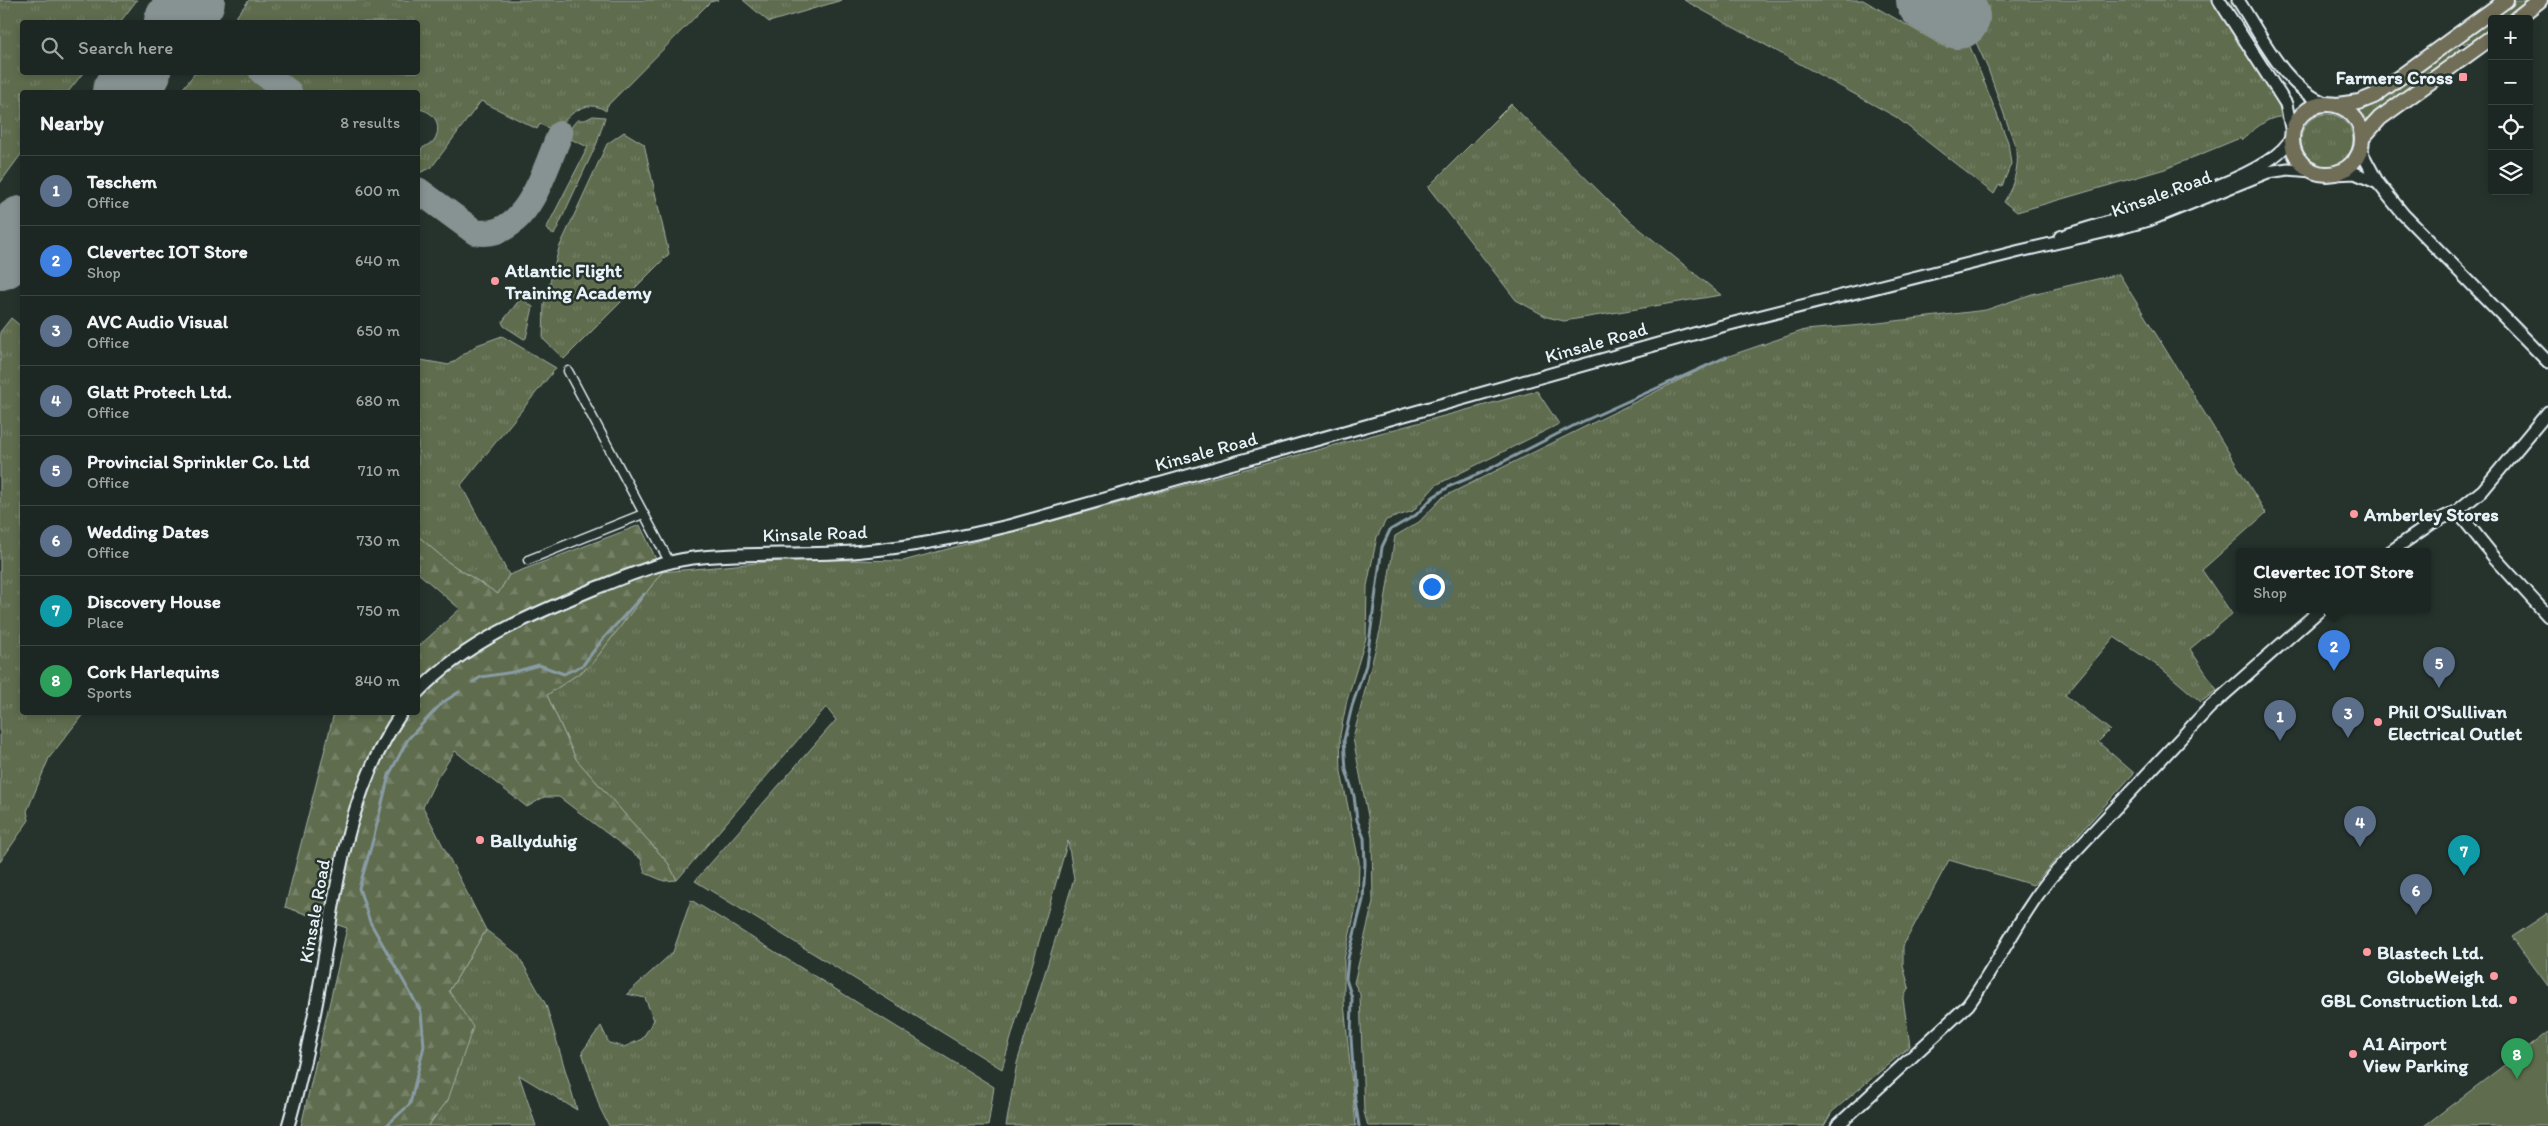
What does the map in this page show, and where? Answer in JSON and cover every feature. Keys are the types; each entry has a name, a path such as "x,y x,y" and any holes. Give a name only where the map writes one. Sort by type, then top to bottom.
{"highway":[{"path":"2331,104 2355,117 2363,136 2361,151 2350,166 2334,174 2312,171 2296,157 2292,134 2295,124 2307,109 2331,104 2359,102 2374,96 2506,0"},
{"path":"2521,15 2540,0"},
{"path":"2363,136 2380,118 2488,41"}],"main road":[{"path":"2219,0 2286,104 2292,134"},
{"path":"2238,0 2287,73 2306,92 2331,104"},
{"name":"Kinsale Road","path":"2020,251 2164,205 2240,176 2279,153 2286,146 2292,134"},
{"path":"2361,151 2378,183 2430,243 2548,362"},
{"name":"Kinsale Road","path":"420,690 456,657 495,634 567,600 638,572 670,563 692,558 719,556 863,551 945,541 1031,520 1722,326 2020,251 2067,242 2149,220 2268,172 2288,169 2312,171"},
{"path":"2334,174 2355,173 2378,183"},
{"path":"2396,548 2432,523 2457,510 2483,490 2548,412"},
{"path":"2457,510 2494,557 2548,616"},
{"path":"1837,1126 1968,1005 1985,982 2032,900 2209,708 2317,613"},
{"name":"Kinsale Road","path":"288,1126 317,1002 334,893 350,825 376,752 400,715"}],"street":[{"path":"568,371 670,563"},
{"path":"528,560 643,514"}],"green space":[{"path":"0,0 137,0 122,20 20,20 20,75 81,75 70,90 20,90 20,156 0,183"},
{"path":"249,0 718,0 710,2 607,106 606,111 592,106 578,110 571,114 557,132 540,124 537,129 481,101 431,168 420,173 421,149 434,141 438,130 433,116 420,109 420,90 299,90 279,75 420,75 420,20 234,20"},
{"path":"743,0 842,0 769,22"},
{"path":"1684,0 1863,0 1947,48 1961,24 2008,142 2011,164 2002,186 1999,185 1994,194 1896,117"},
{"path":"1975,0 2213,0 2262,72 2278,103 2282,117 2266,121 2242,140 2240,138 2165,169 2017,212 2004,202 2015,177 2017,151 1988,69 1965,18"},
{"path":"2512,0 2527,0 2507,15 2492,15"},
{"path":"2488,18 2488,30 2469,44 2468,42 2464,44 2461,39"},
{"path":"2456,43 2462,51 2366,122 2355,107"},
{"path":"193,75 252,75 272,90 182,90"},
{"path":"1511,104 1625,217 1721,295 1564,321 1547,317 1516,300 1428,187"},
{"path":"2322,114 2332,114 2342,118 2349,125 2353,140 2349,155 2342,162 2332,166 2322,166 2312,162 2305,155 2301,145 2301,135 2305,125 2312,118"},
{"path":"593,116 605,117 597,143 554,235 546,229 588,147 564,136 577,120 585,120"},
{"path":"624,132 644,144 669,254 564,359 543,339 544,305 559,248 607,144"},
{"path":"2119,274 2266,513 2202,570 2232,614 2190,649 2217,690 2201,702 2161,668 2114,637 2065,695 2110,730 2098,742 2134,773 2033,885 1949,860 1903,946 1903,966 1909,987 1903,999 1910,1046 1832,1112 1824,1126 1368,1126 1364,1112 1360,994 1354,983 1373,902 1372,837 1353,738 1381,627 1395,536 1419,522 1443,497 1726,357 1805,330 1986,310 2032,294"},
{"path":"521,298 533,307 526,338 524,339 504,326 502,322"},
{"path":"11,318 20,325 20,715 82,715 49,758 27,811 29,820 0,862 0,332"},
{"path":"502,336 556,368 461,485 509,575 498,594 448,562 420,538 420,359 449,365 477,345"},
{"path":"1537,391 1559,424 1436,485 1413,511 1386,520 1377,537 1367,586 1366,638 1347,700 1340,735 1341,772 1359,862 1358,899 1344,959 1344,1003 1356,1126 1006,1126 1017,1063 1074,879 1068,841 1002,1069 695,881 836,720 826,707 677,880 668,863 576,759 547,695 591,665 662,572 799,559 903,561"},
{"path":"640,525 662,572 591,665 547,695 576,759 668,863 677,880 664,881 645,873 641,859 559,797 544,797 527,807 455,751 437,778 423,807 486,930 449,991 473,1027 448,1100 428,1126 301,1126 347,928 285,907 333,715 420,715 420,645 460,609 420,575 420,538 448,562 498,594 509,575"},
{"path":"691,900 994,1087 988,1126 609,1126 600,1108 582,1052 601,1026 609,1043 624,1047 642,1039 654,1020 645,998 627,994 673,952"},
{"path":"2548,913 2548,986 2512,937"},
{"path":"486,930 518,955 546,1005 577,1110 519,1075 536,1126 428,1126 448,1100 449,991"},
{"path":"2548,1032 2548,1126 2424,1126"}],"waterway":[{"path":"1359,1126 1355,1100 1351,1038 1352,998 1346,979 1348,958 1363,900 1364,838 1357,820 1354,796 1346,770 1344,740 1352,706 1366,665 1382,547 1390,530 1416,515 1433,497 1450,486 1481,473 1575,425 1726,357"},
{"path":"473,682 481,677 514,672 539,665 564,674 583,665 602,640 644,594"},
{"path":"386,1126 410,1104 424,1046 421,1012 370,922 359,888 389,775 408,739 442,703 459,692"}],"taxiway":[{"path":"197,0 199,20"},
{"path":"266,75 286,90"},
{"path":"420,191 475,232 493,232 508,226 520,215 531,200 560,134"}],"runway":[{"path":"178,20 193,0"},
{"path":"1928,0 1958,17"},
{"path":"126,90 137,75"},
{"path":"0,258 20,231"}],"place":[{"name":"Farmers Cross","path":"2463,77"},
{"name":"Atlantic Flight Training Academy","path":"495,281"},
{"name":"Amberley Stores","path":"2354,514"},
{"name":"Clevertec IOT Store","path":"2334,671"},
{"name":"Provincial Sprinkler Co. Ltd","path":"2439,688"},
{"name":"Phil O'Sullivan Electrical Outlet","path":"2378,722"},
{"name":"AVC Audio Visual","path":"2348,738"},
{"name":"Teschem","path":"2280,741"},
{"name":"Ballyduhig","path":"480,840"},
{"name":"Glatt Protech Ltd.","path":"2360,847"},
{"name":"Discovery House","path":"2464,876"},
{"name":"Wedding Dates","path":"2416,915"},
{"name":"Blastech Ltd.","path":"2367,952"},
{"name":"GlobeWeigh","path":"2494,976"},
{"name":"GBL Construction Ltd.","path":"2513,1000"},
{"name":"A1 Airport View Parking","path":"2353,1054"},
{"name":"Cork Harlequins","path":"2517,1079"}]}
